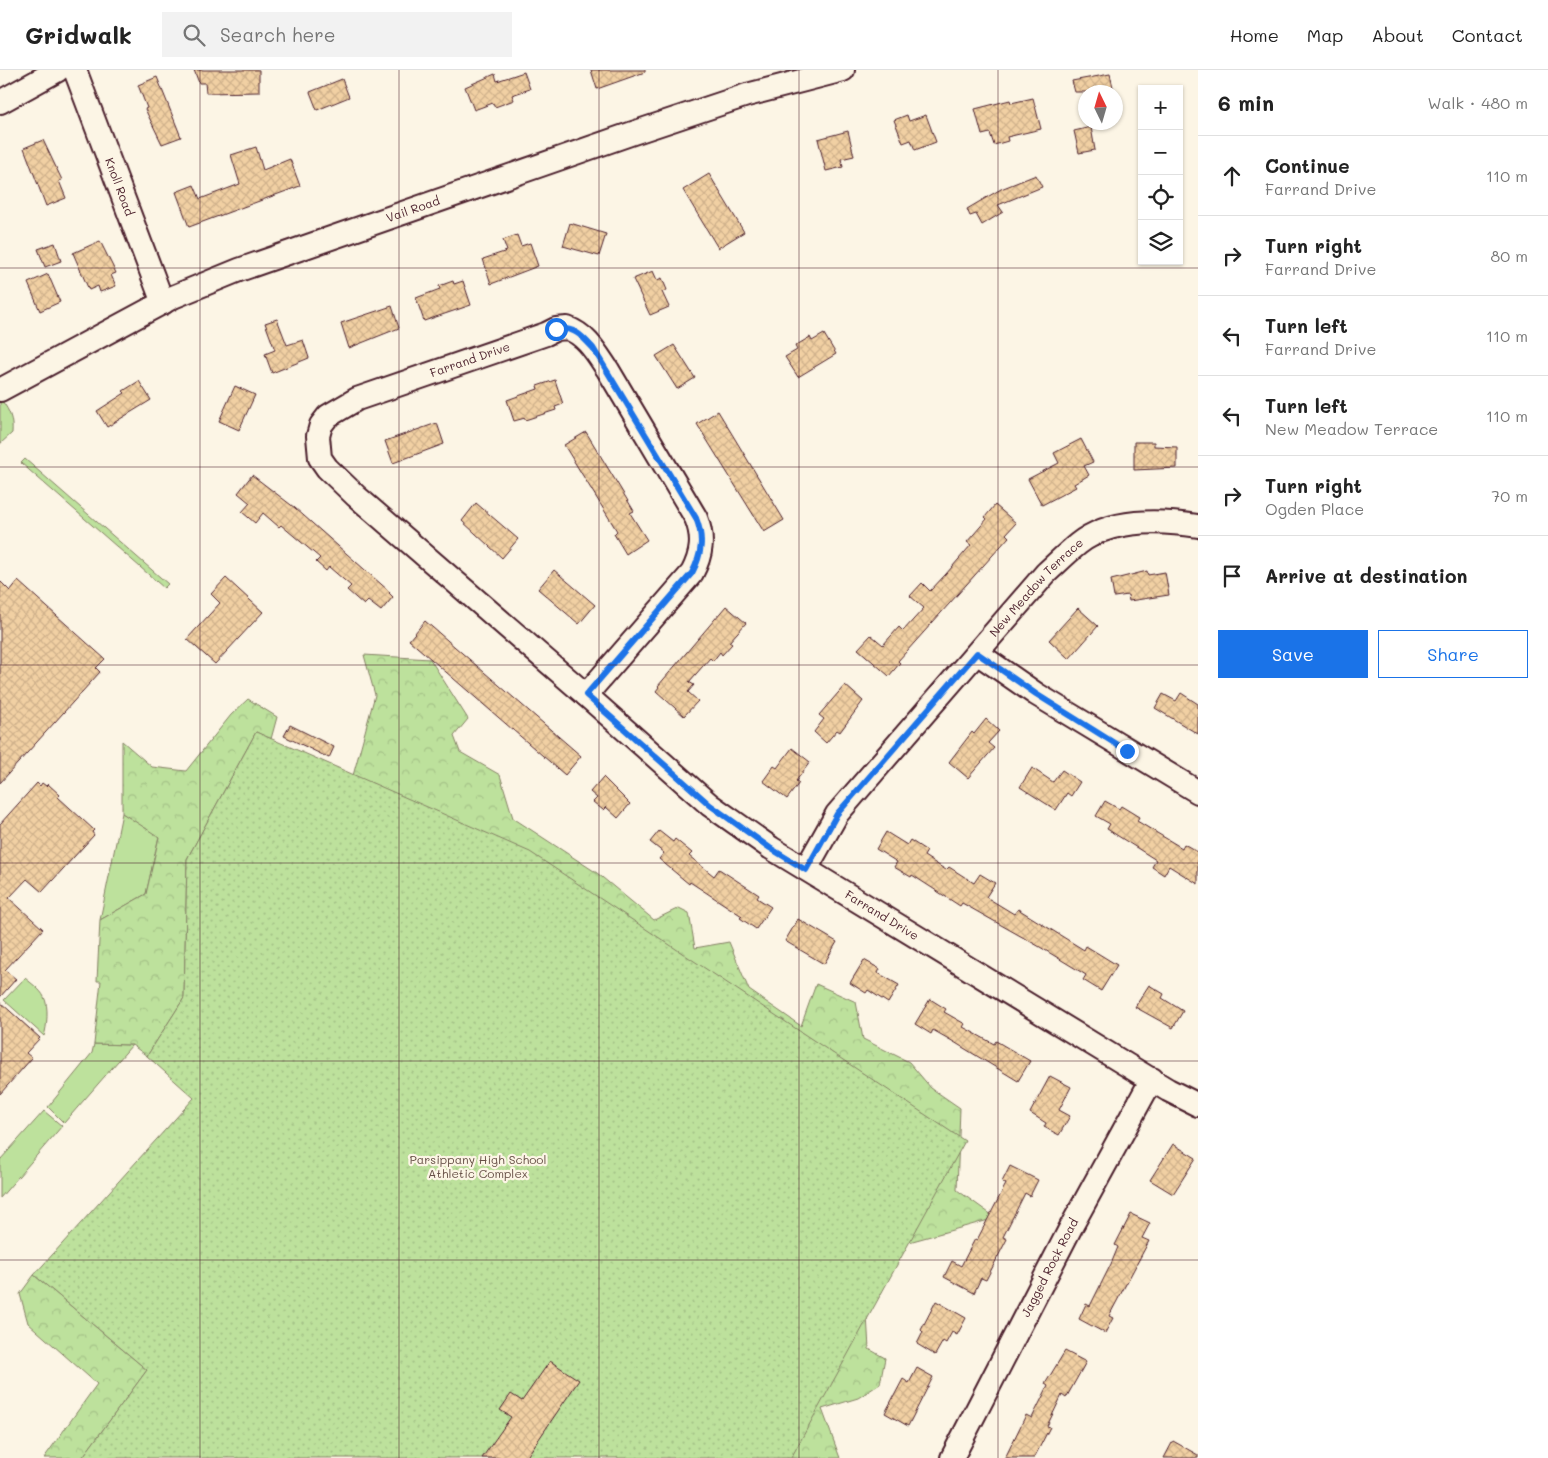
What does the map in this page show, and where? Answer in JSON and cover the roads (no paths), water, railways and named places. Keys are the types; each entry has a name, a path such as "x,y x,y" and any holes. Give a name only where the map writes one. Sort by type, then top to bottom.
{"street":[{"path":"0,102 58,70"},
{"name":"Knoll Road","path":"76,70 163,303"},
{"name":"Vail Road","path":"0,390 163,303 198,286 239,270 632,133 747,95 844,70"},
{"name":"Farrand Drive","path":"586,695 692,573 701,552 702,540 700,529 691,510 593,348 578,332 567,328 556,329 357,398 328,416 321,425 317,447 320,458 327,468 370,508 710,805 770,848 1198,1105"},
{"name":"New Meadow Terrace","path":"806,870 837,814 1046,573 1087,538 1108,529 1130,524 1176,522 1198,526"},
{"path":"977,653 1036,694 1198,792"},
{"name":"Jagged Rock Road","path":"952,1458 1071,1227 1152,1079"}],"park label":[{"name":"Parsippany High School Athletic Complex","path":"478,1167"}]}
